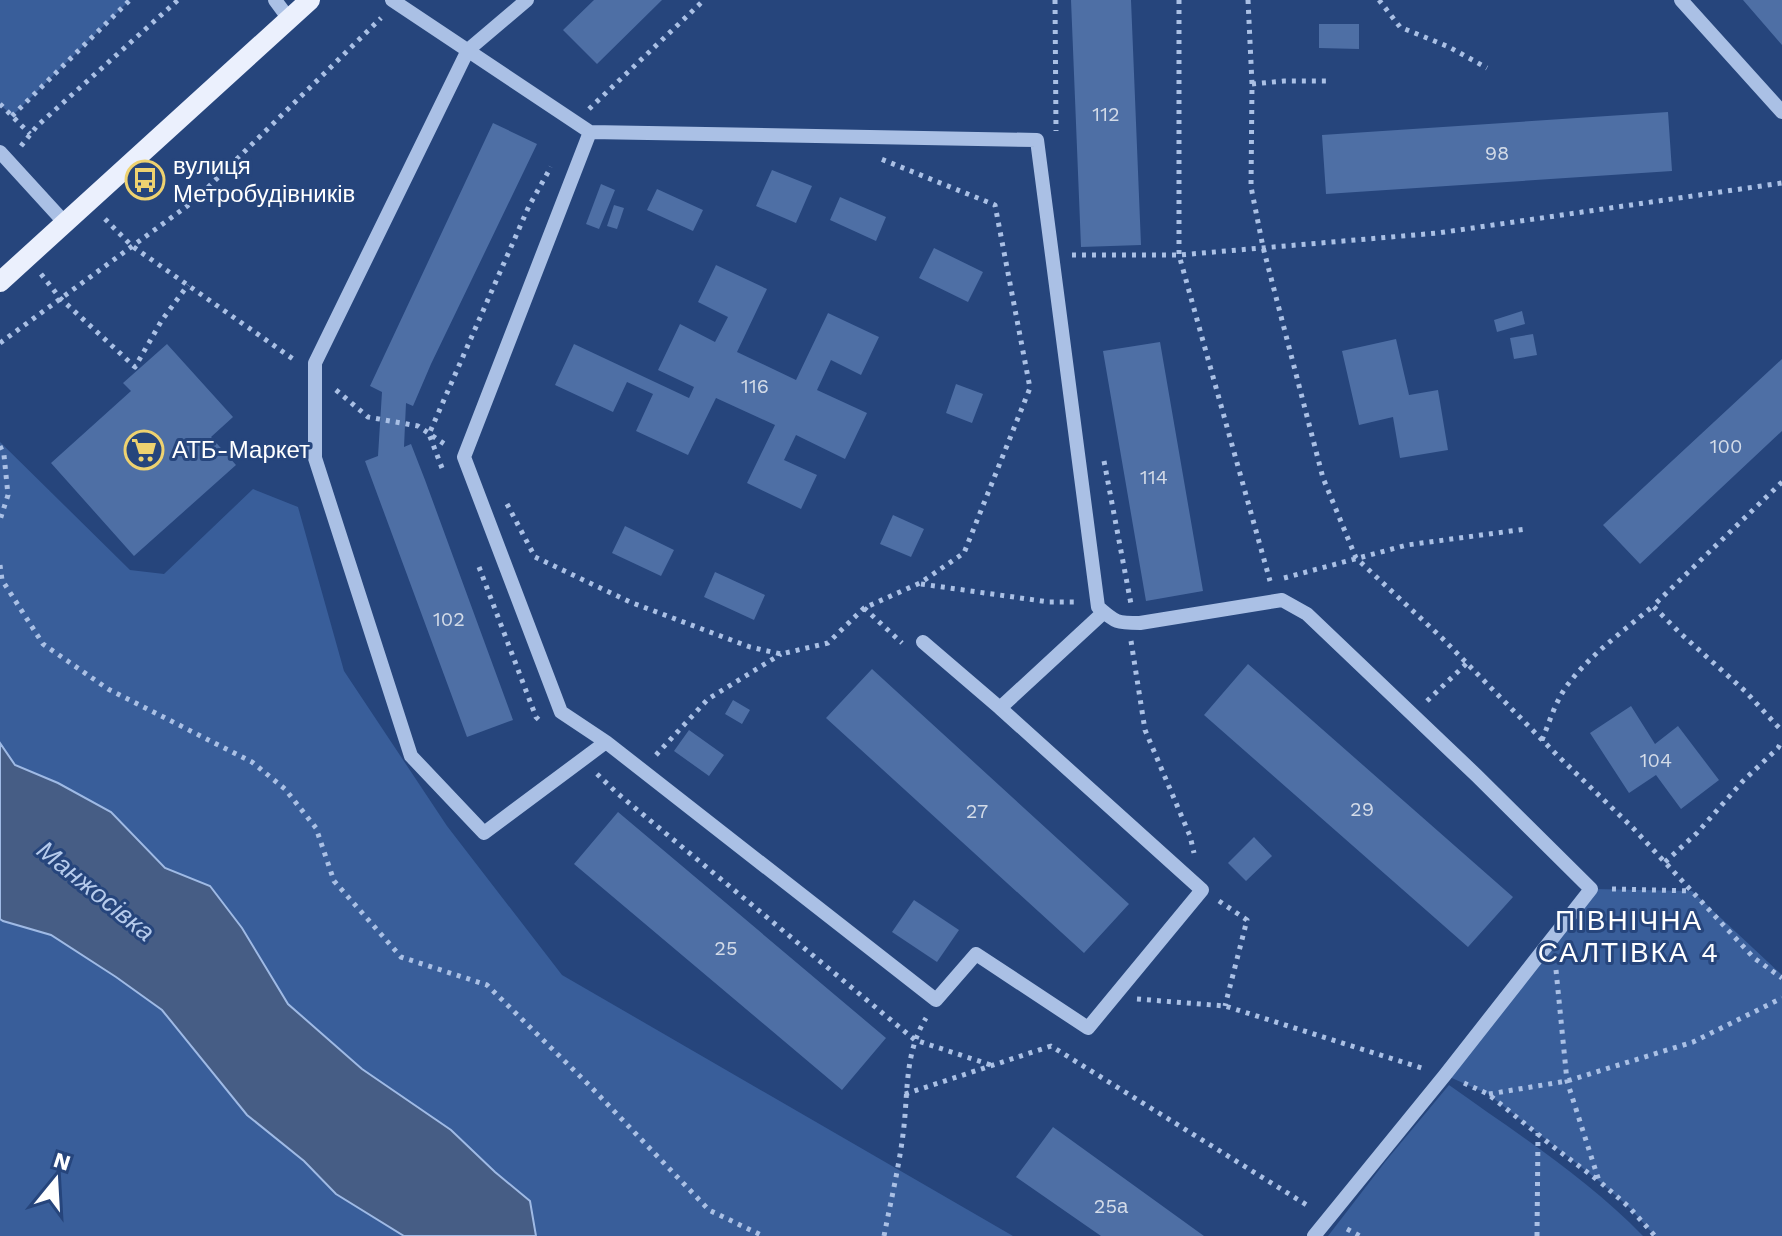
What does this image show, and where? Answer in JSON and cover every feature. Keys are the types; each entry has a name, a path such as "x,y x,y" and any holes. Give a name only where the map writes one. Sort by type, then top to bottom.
{"main road":[{"path":"0,282 310,0"}],"street":[{"path":"275,0 289,19"},
{"path":"527,0 468,50 315,363 315,458 411,756 484,833 606,742"},
{"path":"1681,0 1782,112"},
{"path":"394,2 590,132 1037,140 1098,607 1120,623 1140,623 1282,600 1307,614 1591,889 1314,1236"},
{"path":"590,132 464,457 561,712 606,742 936,1000 976,954 1088,1028 1202,890 923,642"},
{"path":"4,156 65,223"},
{"path":"1000,708 1104,612"}],"path":[{"path":"12,116 130,0"},
{"path":"4,156 178,0"},
{"path":"575,122 704,0"},
{"path":"1179,0 1179,255 1270,581 1407,545 1526,529"},
{"path":"1248,0 1252,84 1251,187 1263,247 1323,478 1356,558 1633,828 1754,958 1782,978"},
{"path":"1379,0 1400,27 1449,47 1487,68"},
{"path":"0,343 194,201 394,2"},
{"path":"1252,84 1330,81"},
{"path":"0,104 30,134"},
{"path":"446,479 429,434 522,221 555,158"},
{"path":"642,770 708,699 781,654 828,643 864,608 920,583 964,553 1030,388 995,205 879,159"},
{"path":"1052,255 1179,255 1438,233 1782,183"},
{"path":"89,202 132,246 315,374 368,417 406,424"},
{"path":"27,258 60,298 135,367 162,320 188,285"},
{"path":"0,446 4,455 8,495 0,520"},
{"path":"1542,740 1569,683 1782,482"},
{"path":"474,553 536,717 548,728"},
{"path":"0,565 2,580 43,644 108,689 252,762 285,789 316,828 334,881 401,957 487,985 709,1210 763,1236"},
{"path":"568,572 630,602 750,647 781,654"},
{"path":"1653,606 1745,691 1782,731"},
{"path":"1131,639 1145,730 1190,836 1202,890 1247,920 1225,1006"},
{"path":"1413,716 1467,663"},
{"path":"1665,862 1697,833 1743,781 1778,748 1782,740"},
{"path":"582,760 617,793 915,1040 991,1065"},
{"path":"1591,889 1692,891"},
{"path":"1552,937 1567,1081 1599,1181"},
{"path":"1114,997 1225,1006 1445,1075 1488,1094 1599,1181 1629,1207 1655,1236"},
{"path":"1488,1094 1567,1081 1693,1042 1782,998"},
{"path":"884,1236 904,1126 909,1061 921,1026 936,1000"},
{"path":"905,1094 1051,1046 1328,1218"},
{"path":"1537,1236 1538,1133"}],"shaded area":[{"path":"0,0 130,0 12,116 0,104"},
{"path":"0,442 130,570 164,574 253,489 298,507 344,671 447,826 562,975 1013,1236 0,1236"},
{"path":"1591,889 1692,891 1782,975 1782,1236 1655,1236 1629,1207 1599,1181 1488,1094 1445,1075"},
{"path":"1449,1085 1574,1175 1643,1236 1328,1236"}],"water":[{"name":"Манжосівка","path":"0,743 15,765 58,783 111,812 165,868 210,886 242,928 288,1004 362,1069 451,1130 530,1201 536,1236 404,1236 336,1194 304,1161 247,1115 162,1010 51,935 0,919"}],"building":[{"path":"594,0 662,0 597,64 563,30"},
{"path":"1071,0 1131,0 1141,245 1081,247"},
{"path":"1743,0 1782,0 1782,45"},
{"path":"1319,24 1359,24 1359,49 1319,48"},
{"path":"1668,112 1672,171 1326,194 1322,135"},
{"path":"493,123 537,144 413,406 406,403 404,447 411,444 513,720 467,737 365,461 378,456 382,392 370,386"},
{"path":"772,170 812,186 796,223 756,206"},
{"path":"601,184 615,190 599,229 586,224"},
{"path":"657,189 703,210 693,231 647,210"},
{"path":"840,197 886,217 876,241 830,220"},
{"path":"614,205 624,208 617,229 607,226"},
{"path":"934,248 983,272 968,302 919,278"},
{"path":"716,265 767,289 737,352 796,380 828,313 879,337 861,375 831,360 817,390 867,413 845,459 796,435 784,460 817,475 801,509 747,483 775,425 716,398 688,455 636,431 653,394 627,382 613,412 555,385 574,344 689,398 694,387 658,370 680,324 715,342 728,317 698,302"},
{"path":"1522,311 1525,324 1497,332 1494,320"},
{"path":"1533,334 1537,355 1514,359 1510,338"},
{"path":"1396,339 1409,395 1438,390 1448,450 1400,458 1393,417 1359,425 1342,351"},
{"path":"1160,342 1203,591 1146,601 1103,351"},
{"name":"АТБ-Маркет","path":"167,344 233,417 211,437 236,465 134,556 51,463 131,391 123,383"},
{"path":"1782,359 1782,431 1640,564 1603,525"},
{"path":"956,384 983,394 972,423 946,413"},
{"path":"893,515 924,529 911,557 880,544"},
{"path":"625,526 674,550 661,576 612,553"},
{"path":"715,572 765,595 754,620 704,597"},
{"path":"1248,664 1513,897 1468,947 1204,715"},
{"path":"872,669 1129,904 1084,953 826,718"},
{"path":"733,700 750,710 742,724 725,714"},
{"path":"1631,706 1655,744 1678,726 1719,780 1681,809 1656,775 1629,793 1590,733"},
{"path":"689,730 724,755 709,776 674,751"},
{"path":"618,812 886,1038 842,1090 574,864"},
{"path":"1254,837 1272,856 1246,881 1228,863"},
{"path":"914,900 959,930 937,962 892,932"},
{"path":"1053,1127 1204,1236 1101,1236 1016,1177"}],"place":[{"name":"вулиця Метробудівників","path":"145,180"},
{"name":"АТБ-Маркет","path":"144,450"}],"district":[{"name":"ПІВНІЧНА САЛТІВКА 4","path":"1629,936"}]}
